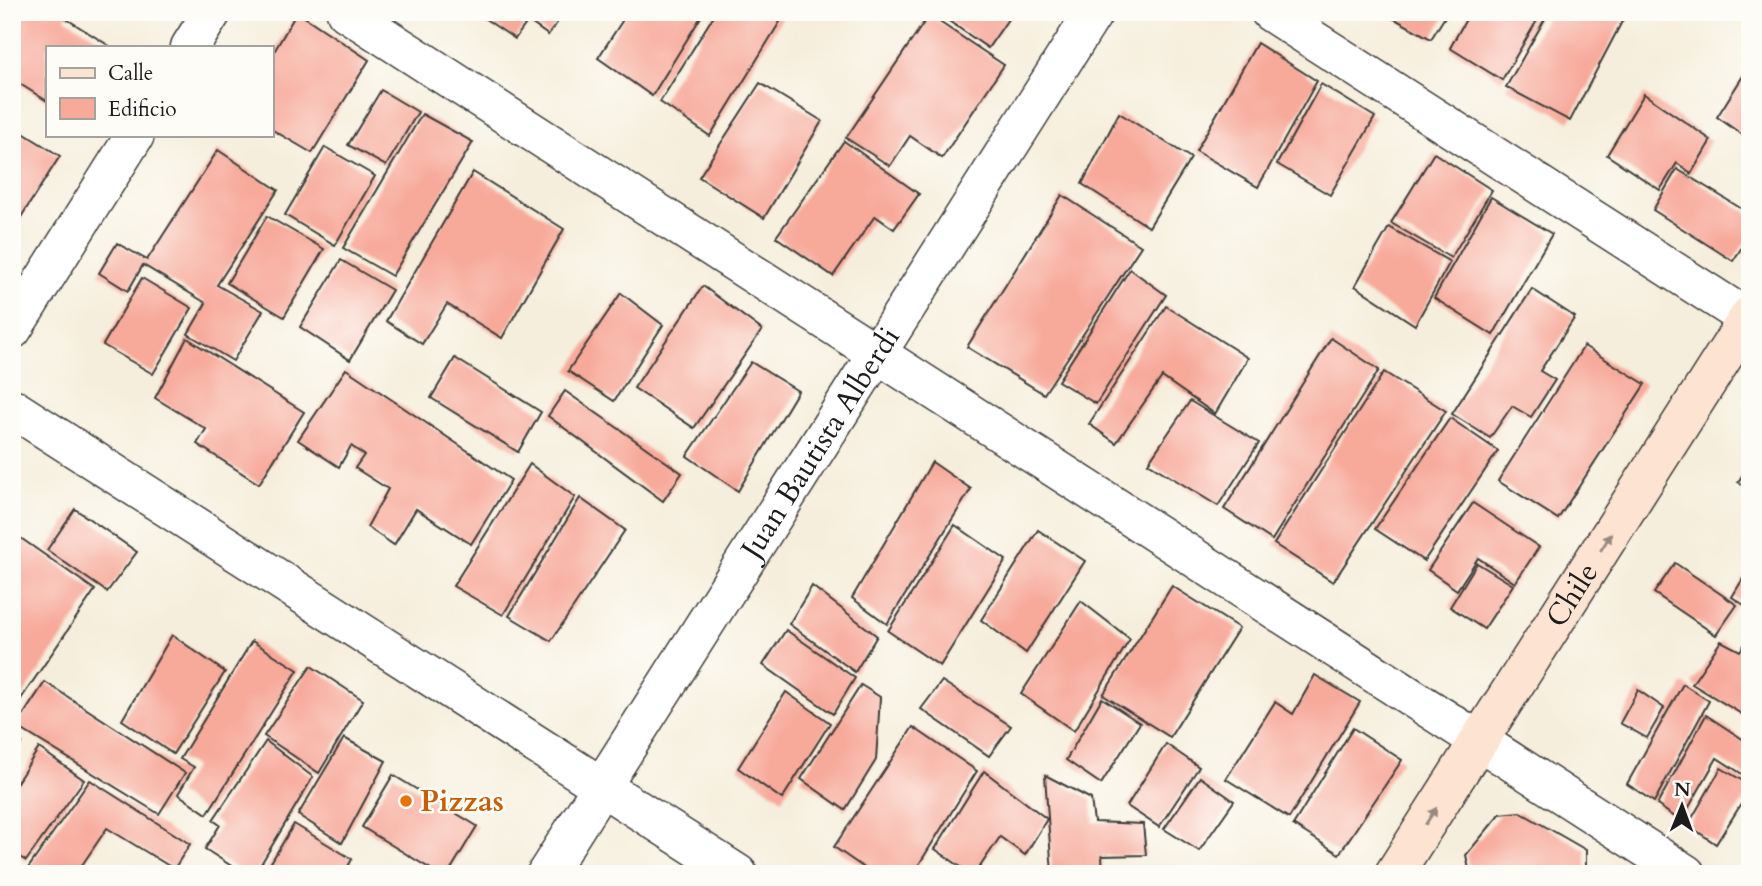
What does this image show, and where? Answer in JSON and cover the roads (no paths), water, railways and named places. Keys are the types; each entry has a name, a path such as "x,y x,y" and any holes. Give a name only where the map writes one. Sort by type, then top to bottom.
{"street":[{"path":"191,46 212,12"},
{"path":"346,12 1686,874"},
{"name":"Juan Bautista Alberdi","path":"546,874 1094,12"},
{"path":"1270,12 1749,318"},
{"path":"12,330 134,136"},
{"name":"Chile","path":"1394,874 1749,318"},
{"path":"12,408 738,874"}],"place":[{"name":"Pizzas","path":"406,801"}]}
